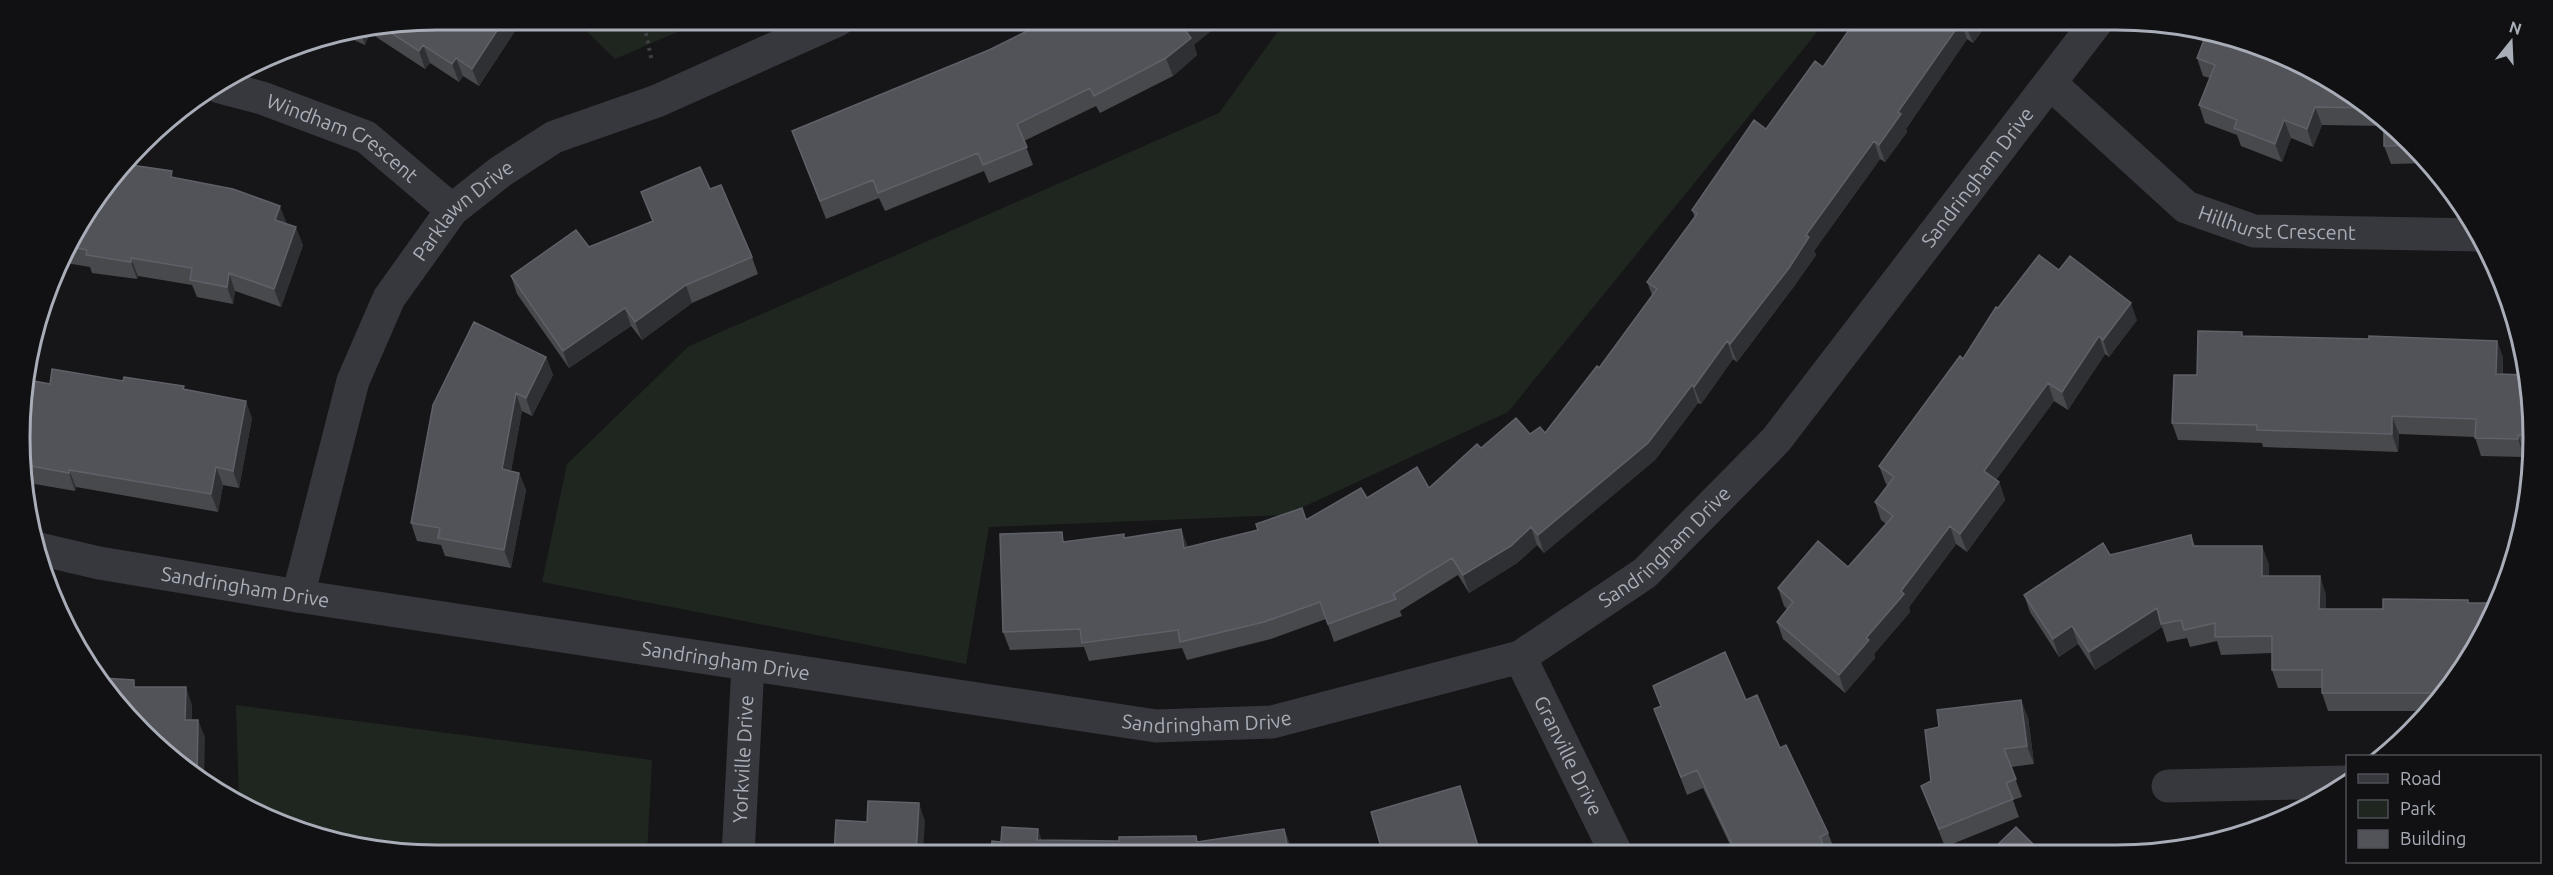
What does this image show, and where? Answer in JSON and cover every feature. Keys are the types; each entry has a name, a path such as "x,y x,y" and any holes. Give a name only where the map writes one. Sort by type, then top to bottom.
{"street":[{"name":"Parklawn Drive","path":"298,596 353,381 389,298 452,210 500,172 554,137 657,101 816,30"},
{"name":"Sandringham Drive","path":"46,550 99,562 298,596 1155,726 1272,722 1520,657 1645,573 1776,440 2090,30"},
{"name":"Hillhurst Crescent","path":"2050,83 2186,207 2205,214 2254,231 2468,235"},
{"name":"Windham Crescent","path":"227,89 262,98 366,136 452,210"},
{"name":"Granville Drive","path":"1520,657 1612,845"},
{"name":"Yorkville Drive","path":"739,845 748,665"},
{"path":"2168,786 2332,782"}],"green space":[{"path":"585,30 682,30 615,59"},
{"path":"1279,30 1819,30 1508,412 1286,515 989,527 966,664 542,582 567,464 689,346 1219,113"},
{"path":"236,705 652,760 648,845 438,845 384,842 307,823 257,803 239,793"}],"building":[{"path":"497,30 472,69 456,58 452,64 423,45 419,51 391,33"},
{"path":"1029,30 1185,30 1191,38 1166,58 1094,96 1090,88 1017,124 1027,147 983,165 978,153 878,193 873,180 820,201 792,131 989,50"},
{"path":"1849,30 1955,30 1898,112 1901,114 1879,145 1874,141 1806,235 1809,237 1789,268 1730,344 1727,341 1694,387 1692,385 1648,443 1538,535 1531,527 1511,546 1463,575 1452,558 1393,594 1396,599 1328,624 1320,602 1264,622 1180,642 1178,630 1082,643 1080,629 1003,632 1000,534 1062,532 1063,542 1124,534 1124,538 1181,529 1184,548 1258,530 1256,524 1302,508 1306,520 1361,488 1367,498 1417,467 1429,488 1477,444 1481,448 1516,418 1530,434 1540,427 1545,433 1597,366 1599,368 1657,289 1647,282 1697,214 1692,210 1754,120 1766,129 1815,61 1823,67"},
{"path":"2204,40 2221,44 2296,72 2355,108 2315,107 2307,129 2284,120 2275,144 2234,128 2237,120 2199,105 2215,65 2197,58"},
{"path":"2384,131 2400,145 2384,146"},
{"path":"134,165 172,171 171,177 233,189 280,206 275,220 296,227 274,289 229,273 227,287 190,280 192,268 131,258 131,262 86,255 87,250 77,248 114,189"},
{"path":"700,167 710,189 721,185 752,257 686,285 635,322 625,308 563,351 511,276 576,230 589,247 653,221 641,192"},
{"path":"2039,255 2059,270 2070,256 2131,303 2103,340 2099,336 2062,392 2048,383 1984,471 1999,482 1960,534 1950,526 1901,591 1904,594 1866,638 1869,640 1839,675 1777,622 1793,602 1778,588 1818,541 1848,567 1893,516 1875,502 1894,477 1879,466 1960,356 1963,359 1996,307 1998,308"},
{"path":"474,322 546,357 526,398 516,393 502,469 519,473 504,550 438,538 440,528 411,523 433,405"},
{"path":"2198,331 2242,332 2242,336 2369,339 2369,336 2497,341 2496,374 2518,375 2523,435 2518,435 2518,439 2475,438 2476,419 2392,416 2392,434 2257,430 2257,425 2172,423 2174,375 2197,375"},
{"path":"52,369 123,381 124,377 184,386 183,389 246,401 233,471 216,467 211,494 69,470 69,473 31,466 30,438 34,381 50,384"},
{"path":"2191,535 2193,546 2262,546 2262,576 2320,576 2319,609 2383,609 2383,599 2468,600 2468,603 2488,603 2468,641 2433,693 2322,693 2322,670 2272,670 2272,636 2215,637 2215,623 2184,630 2181,620 2161,624 2157,608 2089,652 2072,626 2053,639 2024,595 2103,543 2110,555"},
{"path":"1725,652 1746,700 1757,695 1780,748 1786,745 1828,833 1820,837 1823,845 1732,845 1697,770 1681,777 1654,709 1661,706 1653,686"},
{"path":"109,678 134,680 134,687 186,687 185,720 198,720 197,767 149,726"},
{"path":"2021,700 2027,746 2004,749 2016,779 2006,783 2013,799 1939,829 1921,786 1931,781 1925,730 1939,727 1937,710"},
{"path":"1460,786 1478,845 1380,845 1371,812"},
{"path":"868,801 919,803 917,845 835,845 836,820 867,822"},
{"path":"1002,827 1038,829 1037,840 1119,841 1119,837 1196,836 1197,842 1284,829 1287,845 992,845 992,841 1001,842"},
{"path":"2016,827 2034,845 1997,845"}]}
